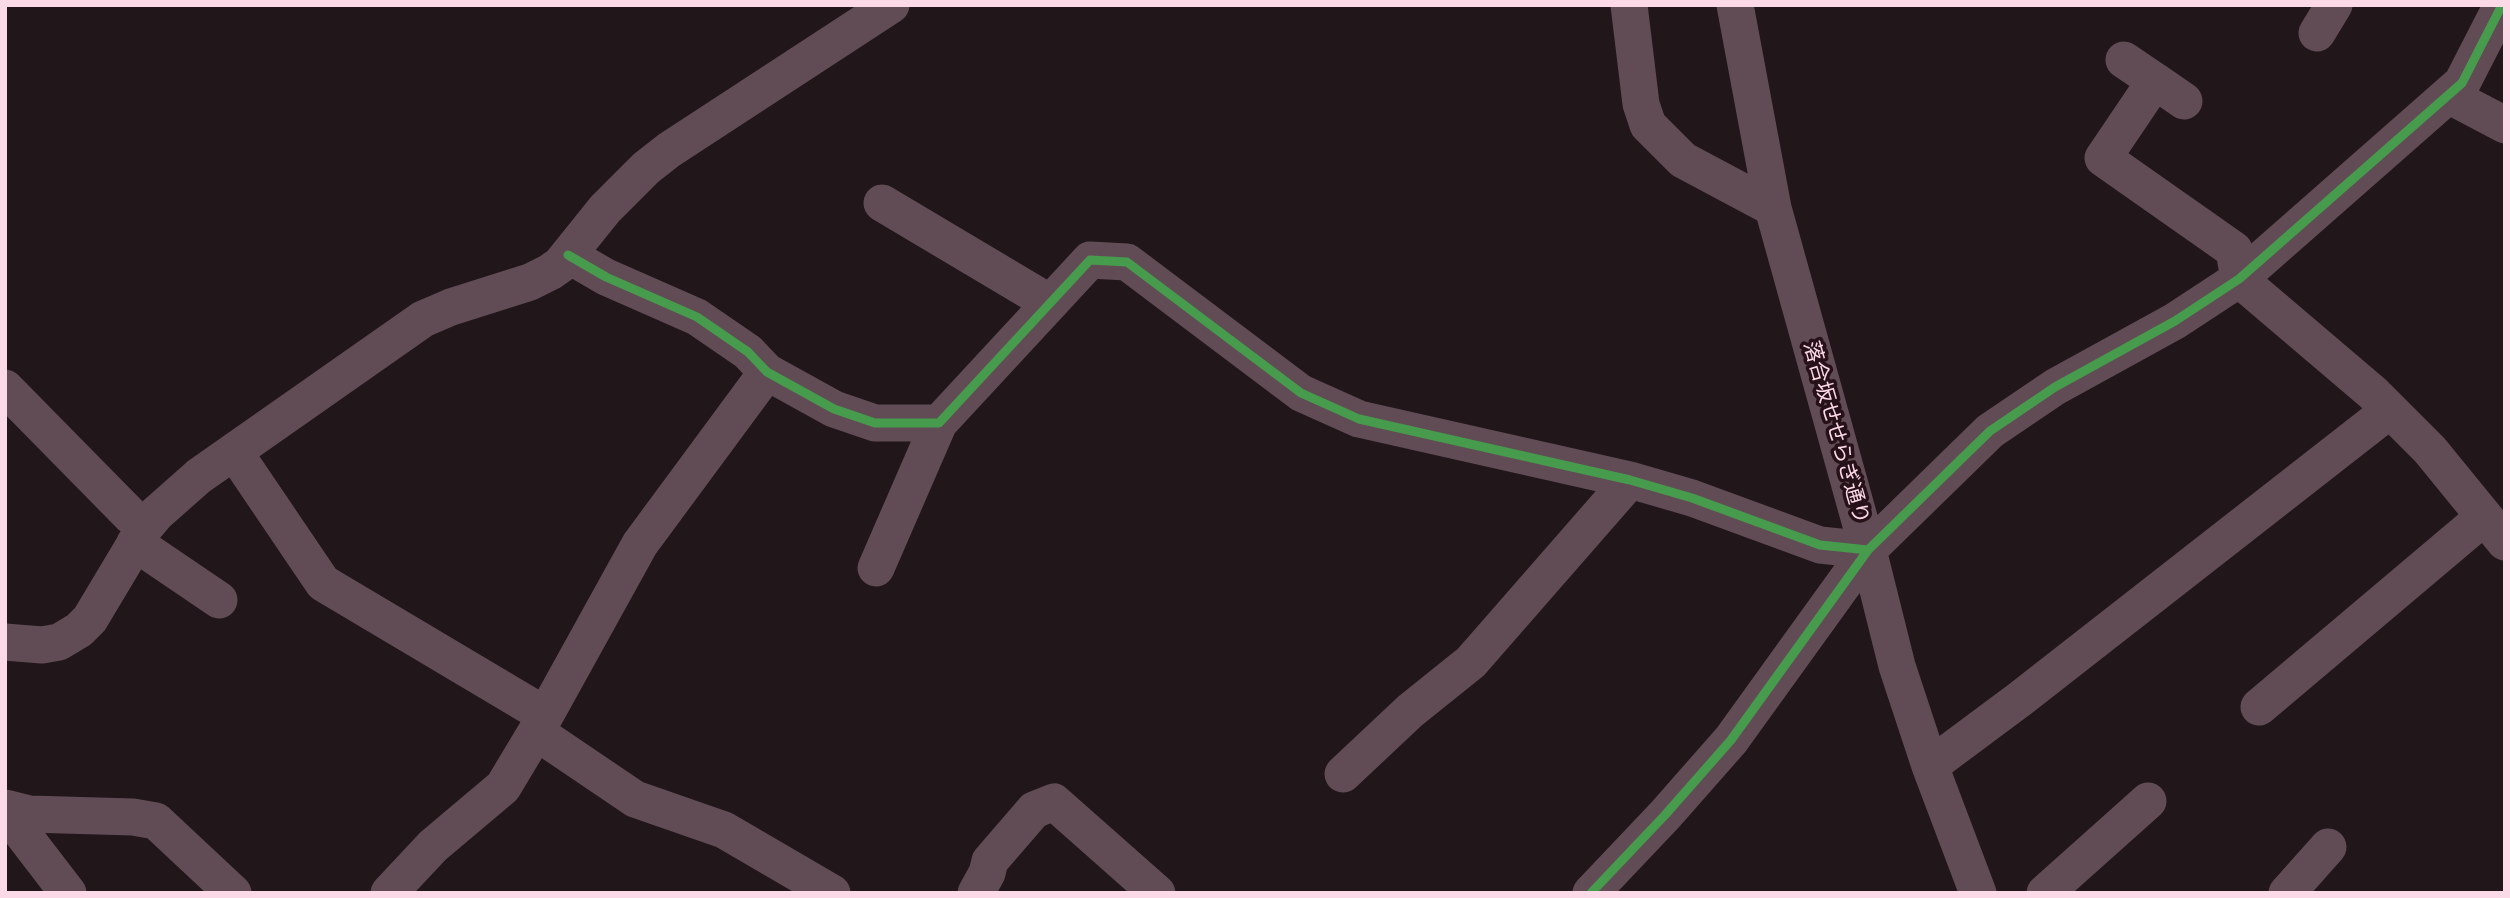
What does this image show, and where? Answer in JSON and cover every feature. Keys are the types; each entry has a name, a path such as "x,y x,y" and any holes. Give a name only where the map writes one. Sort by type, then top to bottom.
{"street":[{"path":"5,642 42,645 59,642 79,630 90,619 140,535 156,514 199,476 424,319 452,307 530,282 550,272 568,255 605,209 646,168 669,150 891,5"},
{"path":"1629,5 1641,104 1648,125 1683,160 1773,208"},
{"name":"落合坂せせらぎ通り","path":"1735,5 1773,208 1868,550 1897,666 1930,766 1978,893"},
{"path":"1591,893 1731,740 1868,550 1990,431 2055,387 2175,321 2239,279 2450,96 2462,83 2502,5"},
{"path":"2124,60 2169,91 2103,158 2234,250 2239,279 2390,410 2430,450 2495,529 2259,707"},
{"path":"2450,96 2505,125"},
{"path":"882,203 1050,303"},
{"path":"568,255 606,277 697,317 748,352 767,372 834,409 875,424 939,423"},
{"path":"876,568 939,423 1090,260 1127,262 1301,393 1359,419 1630,480 1692,498 1820,545 1868,550"},
{"path":"389,893 433,846 503,787 640,544 767,372"},
{"path":"5,388 131,516 140,535 219,600"},
{"path":"1930,766 2390,410"},
{"path":"235,453 323,583 540,724 635,799 724,830 832,893"},
{"path":"1343,775 1410,710 1471,662 1630,480"},
{"path":"2045,893 2148,801"},
{"path":"976,893 990,861 1034,810 1054,802 1151,891"},
{"path":"5,810 68,893"},
{"path":"5,810 29,814 133,817 156,821 233,893"},
{"path":"2287,893 2328,847"}],"cycle path":[{"path":"1591,893 1731,740 1868,550 1990,431 2055,387 2175,321 2239,279 2462,83 2502,5"},
{"path":"568,255 606,277 697,317 748,352 767,372 834,409 875,423 939,423 1090,260 1127,262 1301,393 1359,419 1630,480 1692,498 1820,545 1868,550"}]}
